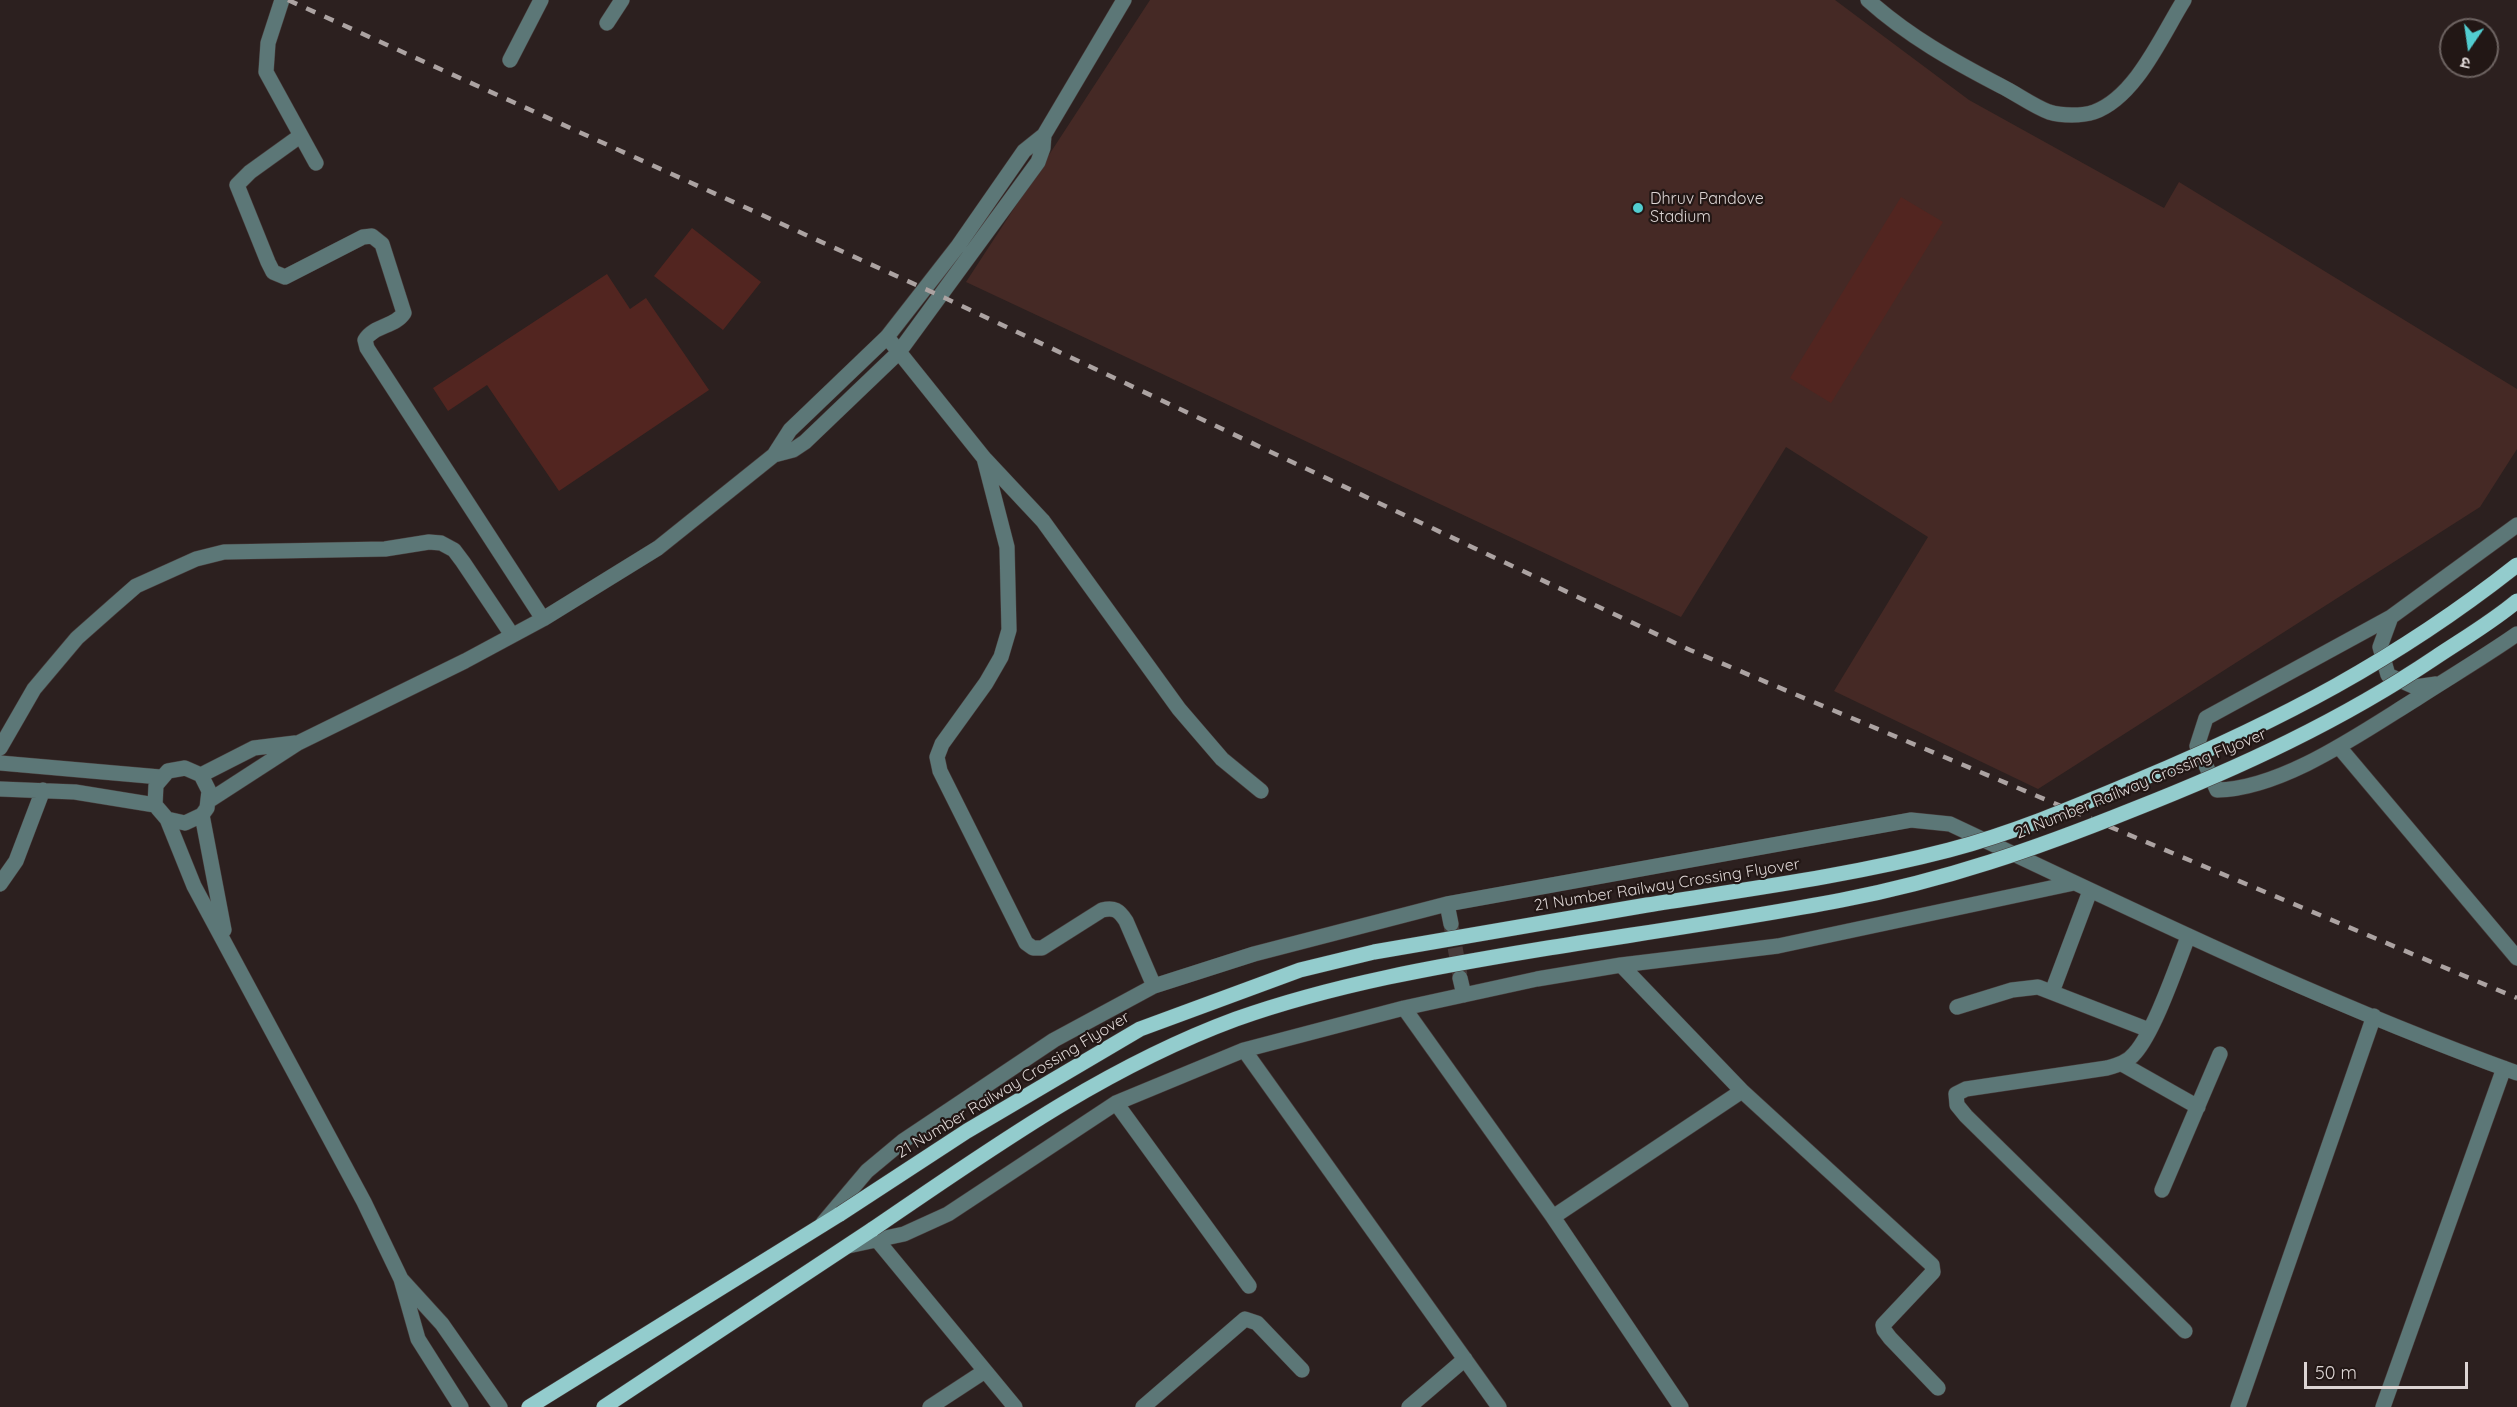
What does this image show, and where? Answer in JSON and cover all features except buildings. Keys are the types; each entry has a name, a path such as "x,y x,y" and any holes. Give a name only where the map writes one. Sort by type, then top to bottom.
{"main road":[{"name":"21 Number Railway Crossing Flyover","path":"529,1407 840,1214 967,1131 1140,1029 1300,970 1374,952 1833,877 1951,849 2032,823 2209,751 2300,707 2363,673 2431,629 2517,565"},
{"name":"21 Number Railway Crossing Flyover","path":"604,1407 847,1246 875,1234 1021,1128 1087,1088 1156,1053 1238,1019 1318,995 1443,965 1842,900 1921,884 1982,867 2239,767 2335,719 2385,689 2517,601"}],"street":[{"path":"282,0 268,43 266,72 316,163"},
{"path":"510,60 541,0"},
{"path":"607,23 622,0"},
{"path":"167,819 186,823 202,815 210,800 298,743 465,661 543,619 658,548 774,455 790,430 887,337 958,246 1024,151 1044,135 1124,0"},
{"path":"1868,0 1917,40 1952,60 2050,112 2072,115 2094,112 2116,99 2132,84 2184,0"},
{"path":"774,455 793,450 805,441 899,352 1038,162 1043,148 1044,135"},
{"path":"300,136 250,171 237,185 273,272 285,277 363,237 372,236 382,244 404,313 400,318 368,334 364,340 367,348 543,619"},
{"path":"887,337 984,458 1043,521 1179,709 1222,759 1261,791"},
{"path":"984,458 1007,547 1009,630 1001,657 986,683 942,744 937,757 940,771 1026,943 1033,948 1042,948 1102,910 1112,908 1120,911 1126,921 1155,986"},
{"path":"2517,525 2391,616 2206,718 2197,746 2217,790 2236,790 2268,780 2339,747 2517,634"},
{"path":"0,748 34,689 77,638 136,586 196,559 224,552 250,549 385,549 429,542 441,543 454,550 512,635"},
{"path":"2391,616 2380,647 2388,675 2415,687 2439,684"},
{"path":"201,775 254,748 298,743"},
{"path":"2339,747 2517,958"},
{"path":"0,763 160,777 176,768 185,768 201,775 207,782 210,800"},
{"path":"160,777 153,795 155,805 167,819 194,886 227,943 364,1202 401,1279 418,1339 461,1407"},
{"path":"0,789 75,792 155,805"},
{"path":"0,884 16,861 43,790"},
{"path":"202,815 227,943"},
{"path":"819,1227 867,1171 903,1141 1054,1040 1155,986 1254,954 1447,904 1911,820 1950,824 2188,937 2373,1016 2511,1071 2383,1407"},
{"path":"875,1234 904,1234 948,1214 1116,1103 1244,1050 1404,1008 1464,995 1621,965 1778,946 2074,883"},
{"path":"2052,992 2090,891"},
{"path":"1447,904 1450,924"},
{"path":"2185,1331 1957,1105 1956,1094 1966,1089 2122,1064 2134,1054 2149,1030 2188,937"},
{"path":"1621,965 1742,1090 1932,1265 1933,1272 1883,1325 1890,1338 1938,1388"},
{"path":"1460,978 1464,995"},
{"path":"1957,1007 2012,990 2038,987 2149,1030"},
{"path":"1404,1008 1554,1217 1681,1407"},
{"path":"2238,1407 2373,1016"},
{"path":"1244,1050 1499,1407"},
{"path":"2162,1190 2220,1054"},
{"path":"2122,1064 2198,1107"},
{"path":"1554,1217 1742,1090"},
{"path":"1116,1103 1249,1286"},
{"path":"875,1234 1015,1407"},
{"path":"401,1279 442,1324 500,1407"},
{"path":"1143,1407 1245,1319 1257,1323 1302,1370"},
{"path":"1409,1407 1465,1359"},
{"path":"930,1407 985,1371"}],"shaded area":[{"path":"1150,0 1835,0 1969,100 2164,208 2179,182 2517,389 2517,449 2480,507 2038,789 1834,691 1928,537 1786,447 1681,617 966,282"}],"tunnel":[{"path":"1451,925 1460,975"}],"railway":[{"path":"288,0 945,298 1690,650 2517,998"}],"place":[{"name":"Dhruv Pandove Stadium","path":"1638,208"}]}
